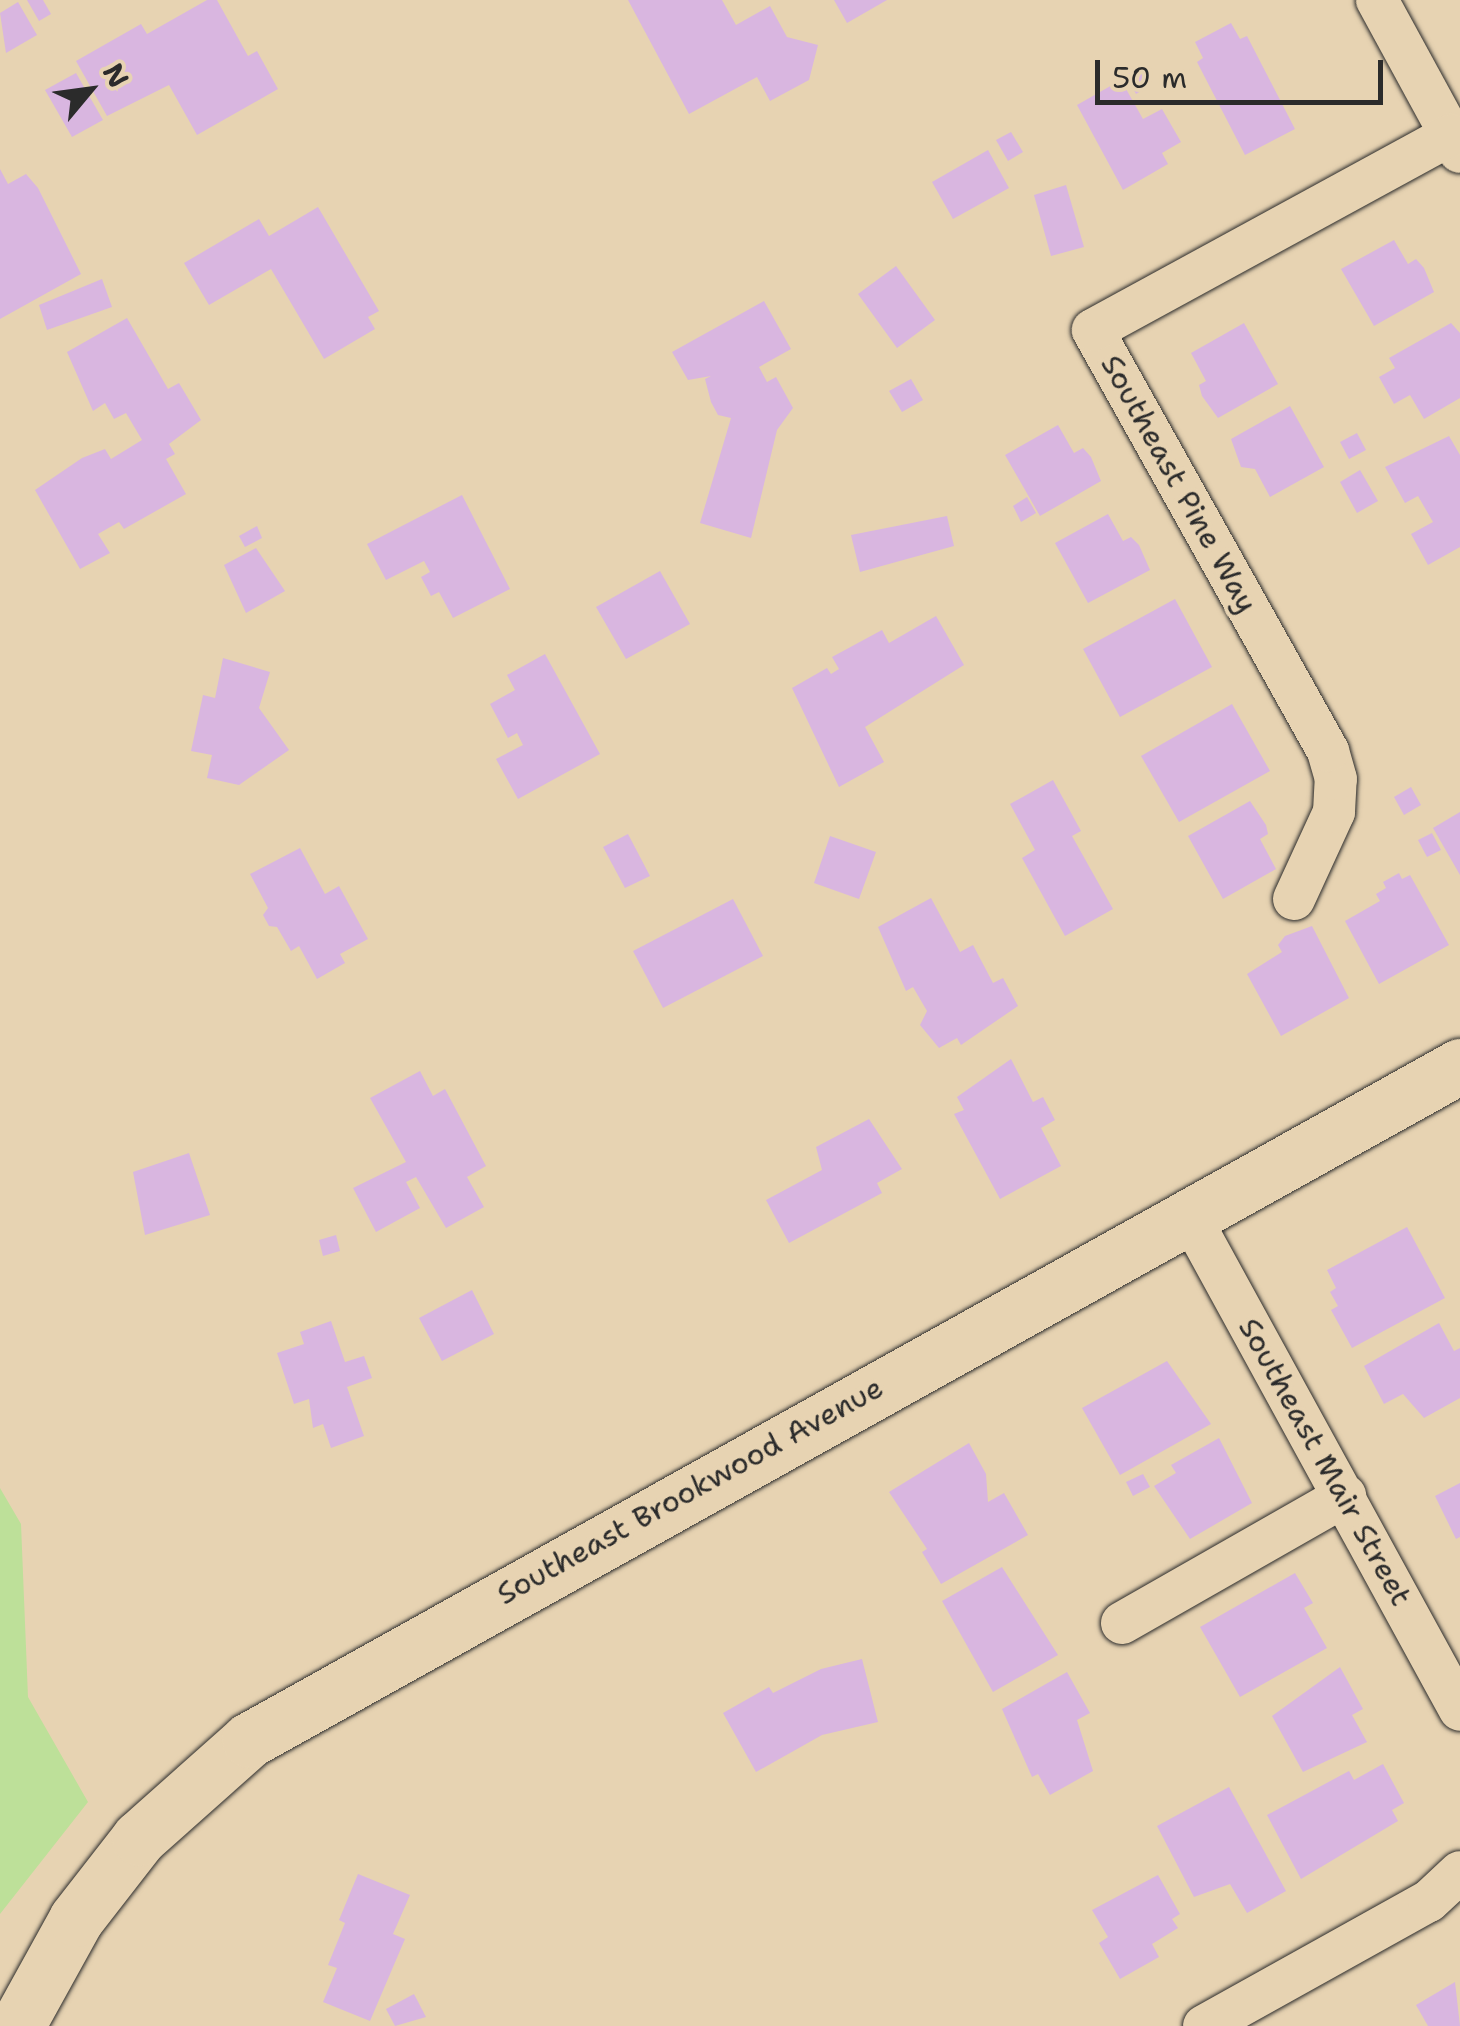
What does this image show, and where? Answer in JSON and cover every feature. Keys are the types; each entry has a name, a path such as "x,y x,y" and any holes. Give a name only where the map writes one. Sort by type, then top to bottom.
{"main road":[{"name":"Southeast Brookwood Avenue","path":"17,2026 76,1919 139,1838 249,1740 1460,1066"}],"street":[{"path":"1377,0 1455,144"},
{"name":"Southeast Pine Way","path":"1294,899 1334,812 1336,779 1328,751 1093,330 1455,144"},
{"name":"Southeast Mair Street","path":"1189,1215 1460,1710"},
{"path":"1122,1623 1345,1496"},
{"path":"1204,2026 1429,1901 1460,1872"}],"green space":[{"path":"0,1488 21,1524 28,1697 88,1802 0,1914"}],"building":[{"path":"27,0 43,0 51,14 39,21"},
{"path":"207,0 217,0 248,56 257,51 278,89 197,135 169,85 107,116 76,61 141,24 147,34"},
{"path":"628,0 722,0 736,25 770,6 787,37 818,45 809,80 770,101 757,77 689,114"},
{"path":"834,0 887,0 847,23"},
{"path":"18,2 37,35 6,53 0,13"},
{"path":"1231,23 1240,39 1247,36 1295,129 1245,155 1197,62 1203,58 1195,42"},
{"path":"1139,67 1150,85 1136,94 1126,75"},
{"path":"76,73 103,120 72,137 45,90"},
{"path":"1121,80 1143,119 1162,109 1181,142 1162,153 1168,164 1123,190 1077,105"},
{"path":"1011,132 1023,152 1008,161 996,140"},
{"path":"988,150 1009,188 953,219 932,182"},
{"path":"0,169 8,184 26,174 38,188 81,274 0,319"},
{"path":"1066,185 1084,247 1051,256 1034,195"},
{"path":"318,207 379,311 368,317 375,329 324,359 271,269 209,305 184,263 259,219 269,236"},
{"path":"1394,240 1408,264 1416,259 1424,268 1434,292 1374,326 1341,269"},
{"path":"896,266 935,320 897,348 858,294"},
{"path":"102,279 112,307 47,330 39,305"},
{"path":"764,301 791,349 759,367 767,382 776,377 793,408 777,430 751,538 700,523 731,418 718,415 711,402 705,379 711,376 688,380 672,352"},
{"path":"127,318 168,389 179,383 201,420 169,444 175,454 166,459 186,494 124,529 119,522 98,534 110,553 80,569 35,490 82,458 105,449 111,459 142,440 126,413 114,419 105,403 93,411 67,352"},
{"path":"1244,323 1278,384 1218,418 1202,396 1199,385 1206,381 1191,353"},
{"path":"1451,323 1460,333 1460,398 1424,419 1410,395 1394,404 1379,377 1395,368 1389,358"},
{"path":"911,379 923,400 902,412 889,391"},
{"path":"1290,406 1324,467 1270,497 1255,469 1241,467 1231,439"},
{"path":"1058,425 1074,453 1083,448 1091,457 1101,481 1040,516 1005,455"},
{"path":"1357,433 1366,450 1349,459 1340,442"},
{"path":"1449,436 1460,455 1460,547 1428,565 1411,534 1433,522 1418,496 1405,503 1385,467"},
{"path":"1360,470 1378,501 1357,513 1340,482"},
{"path":"462,495 510,589 453,618 439,592 431,596 421,577 430,572 424,561 386,580 367,544"},
{"path":"1027,497 1036,513 1021,522 1013,506"},
{"path":"1108,514 1123,541 1131,537 1139,545 1150,570 1088,603 1055,543"},
{"path":"947,516 954,546 860,572 851,535"},
{"path":"257,526 262,538 245,547 239,536"},
{"path":"256,548 285,591 246,613 224,565"},
{"path":"660,571 690,624 626,659 596,607"},
{"path":"1175,599 1212,667 1120,717 1083,649"},
{"path":"936,616 964,665 865,727 884,762 839,787 792,688 827,668 831,674 839,669 832,657 882,630 889,643"},
{"path":"545,654 600,754 518,799 496,759 523,745 517,733 508,738 490,704 515,690 507,675"},
{"path":"223,658 270,672 259,708 289,750 239,785 207,778 212,755 191,751 203,695 215,698"},
{"path":"1232,704 1270,771 1179,822 1141,756"},
{"path":"1053,780 1081,831 1072,836 1113,909 1065,936 1022,858 1035,850 1010,804"},
{"path":"1411,787 1421,805 1404,815 1394,797"},
{"path":"1250,801 1266,825 1268,834 1260,839 1276,869 1223,899 1188,836"},
{"path":"1460,812 1460,875 1433,828"},
{"path":"1432,833 1441,850 1427,857 1418,840"},
{"path":"628,834 650,876 625,888 603,847"},
{"path":"830,836 876,852 859,899 814,883"},
{"path":"300,848 325,894 339,886 368,939 340,954 345,963 317,979 299,946 291,951 277,927 269,926 263,915 268,908 250,874"},
{"path":"1399,873 1402,879 1410,875 1449,945 1379,984 1345,921 1380,901 1376,894 1386,888 1383,882"},
{"path":"931,898 960,952 973,945 993,983 1003,978 1018,1006 961,1045 957,1038 939,1048 920,1025 927,1011 913,987 906,991 878,927"},
{"path":"733,899 763,956 663,1008 633,951"},
{"path":"1312,926 1349,998 1281,1036 1247,974 1282,952 1278,945 1285,936"},
{"path":"1011,1059 1033,1102 1043,1097 1055,1120 1041,1128 1061,1166 1000,1199 954,1114 964,1110 957,1097"},
{"path":"420,1071 433,1096 445,1089 486,1166 467,1177 484,1207 446,1228 416,1177 406,1182 420,1208 376,1232 353,1188 406,1162 370,1098"},
{"path":"869,1119 902,1169 877,1183 882,1193 789,1243 766,1200 822,1170 816,1147"},
{"path":"189,1153 210,1215 145,1235 133,1172"},
{"path":"1407,1227 1445,1298 1352,1348 1331,1310 1338,1306 1330,1292 1336,1288 1327,1270"},
{"path":"336,1235 340,1251 323,1256 319,1240"},
{"path":"472,1290 494,1334 442,1361 419,1318"},
{"path":"331,1321 345,1362 364,1356 372,1378 347,1387 364,1436 331,1448 323,1424 313,1428 309,1399 294,1404 277,1353 304,1344 300,1332"},
{"path":"1439,1323 1454,1351 1460,1348 1460,1398 1424,1418 1403,1394 1384,1404 1364,1366"},
{"path":"1167,1361 1211,1424 1120,1475 1082,1408"},
{"path":"1219,1438 1252,1503 1190,1539 1154,1486 1176,1473 1171,1465"},
{"path":"969,1443 986,1474 988,1502 1004,1493 1028,1535 941,1584 922,1552 927,1549 889,1492"},
{"path":"1143,1474 1150,1487 1133,1496 1126,1482"},
{"path":"1460,1483 1460,1537 1456,1539 1435,1496"},
{"path":"1002,1567 1058,1655 993,1692 942,1601"},
{"path":"1295,1573 1313,1603 1304,1608 1327,1648 1240,1697 1200,1627"},
{"path":"862,1659 878,1722 822,1735 756,1772 723,1713 769,1687 773,1693 821,1669"},
{"path":"1340,1667 1363,1709 1352,1715 1367,1742 1303,1772 1272,1716"},
{"path":"1067,1672 1090,1713 1077,1720 1093,1771 1050,1795 1038,1774 1032,1777 1002,1709"},
{"path":"1383,1764 1404,1803 1392,1810 1398,1821 1301,1879 1267,1815 1349,1771 1354,1780"},
{"path":"1229,1787 1286,1891 1247,1913 1230,1884 1194,1897 1157,1826"},
{"path":"358,1874 410,1895 393,1934 405,1939 370,2021 323,2002 337,1968 328,1965 345,1923 339,1920"},
{"path":"1158,1875 1180,1914 1172,1919 1178,1928 1152,1944 1159,1957 1120,1979 1099,1943 1108,1937 1092,1910"},
{"path":"1455,1982 1460,2026 1428,2026 1416,2005"},
{"path":"414,1994 426,2017 395,2026 386,2009"}]}
